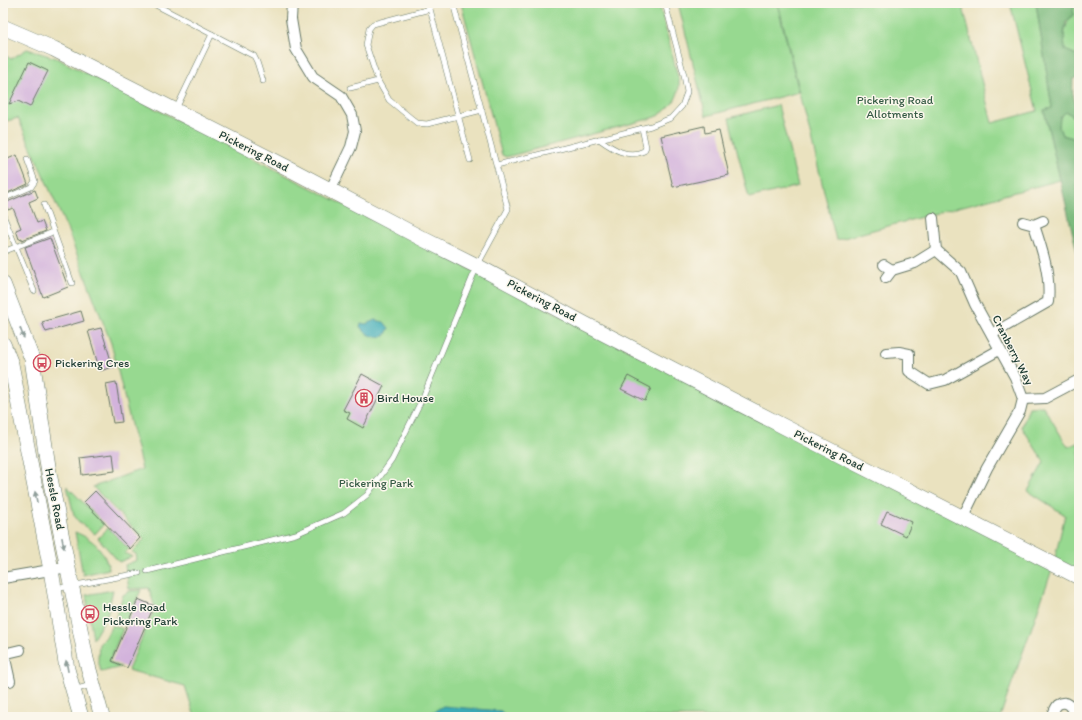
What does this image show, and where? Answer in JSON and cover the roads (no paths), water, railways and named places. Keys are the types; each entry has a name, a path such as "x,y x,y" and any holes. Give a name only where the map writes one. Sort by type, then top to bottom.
{"street":[{"path":"292,3 291,20 296,49 313,77 341,96 352,115 354,131 351,147 330,191"},
{"name":"Pickering Road","path":"3,27 54,49 423,240 477,266 592,328 1079,577"},
{"path":"888,271 916,263 936,250 933,218"},
{"path":"992,334 1048,302 1050,289 1039,223 1023,222"},
{"name":"Cranberry Way","path":"936,250 961,272 975,304 1015,377 1024,399 1020,411 987,468 963,517"},
{"name":"Hessle Road","path":"3,285 32,359 49,473 86,659 102,717"},
{"name":"Hessle Road","path":"3,344 10,364 51,570 67,669 81,717"},
{"path":"886,353 899,352 909,354 909,371 929,384 945,380 999,350"},
{"path":"1024,399 1045,398 1077,381"},
{"path":"32,476 49,473"},
{"path":"3,578 68,568"},
{"path":"10,681 3,654 20,650"},
{"path":"1052,717 1055,708 1064,703 1070,705 1074,711 1074,717"}],"lane":[{"path":"152,3 254,56 263,81"},
{"path":"148,571 296,534 344,514 367,495 392,460 423,398 477,266 508,209 452,3"},
{"path":"497,165 642,128 671,118 682,106 687,92 684,74 665,3"},
{"path":"470,160 458,116 430,9 373,24 369,29 366,45 378,81 389,100 417,123 427,124 458,116 482,110"},
{"path":"175,111 212,34"},
{"path":"350,88 378,81"},
{"path":"599,139 620,151 630,155 637,155 644,151 646,146 642,128"},
{"path":"3,199 31,187 35,181 27,158"},
{"path":"44,206 72,283"},
{"path":"3,215 17,246 34,291"},
{"path":"3,252 53,232"},
{"path":"54,589 140,573"},
{"path":"73,691 93,685"}],"water":[{"path":"375,320 384,322 389,328 385,336 371,336 360,327 361,323 366,324"},
{"path":"443,706 501,711 506,717 427,717"}],"place":[{"name":"Pickering Cres","path":"42,363"},
{"name":"Bird House","path":"364,398"},
{"name":"Hessle Road Pickering Park","path":"90,614"}],"park label":[{"name":"Pickering Road Allotments","path":"895,107"},
{"name":"Pickering Park","path":"376,483"}]}
